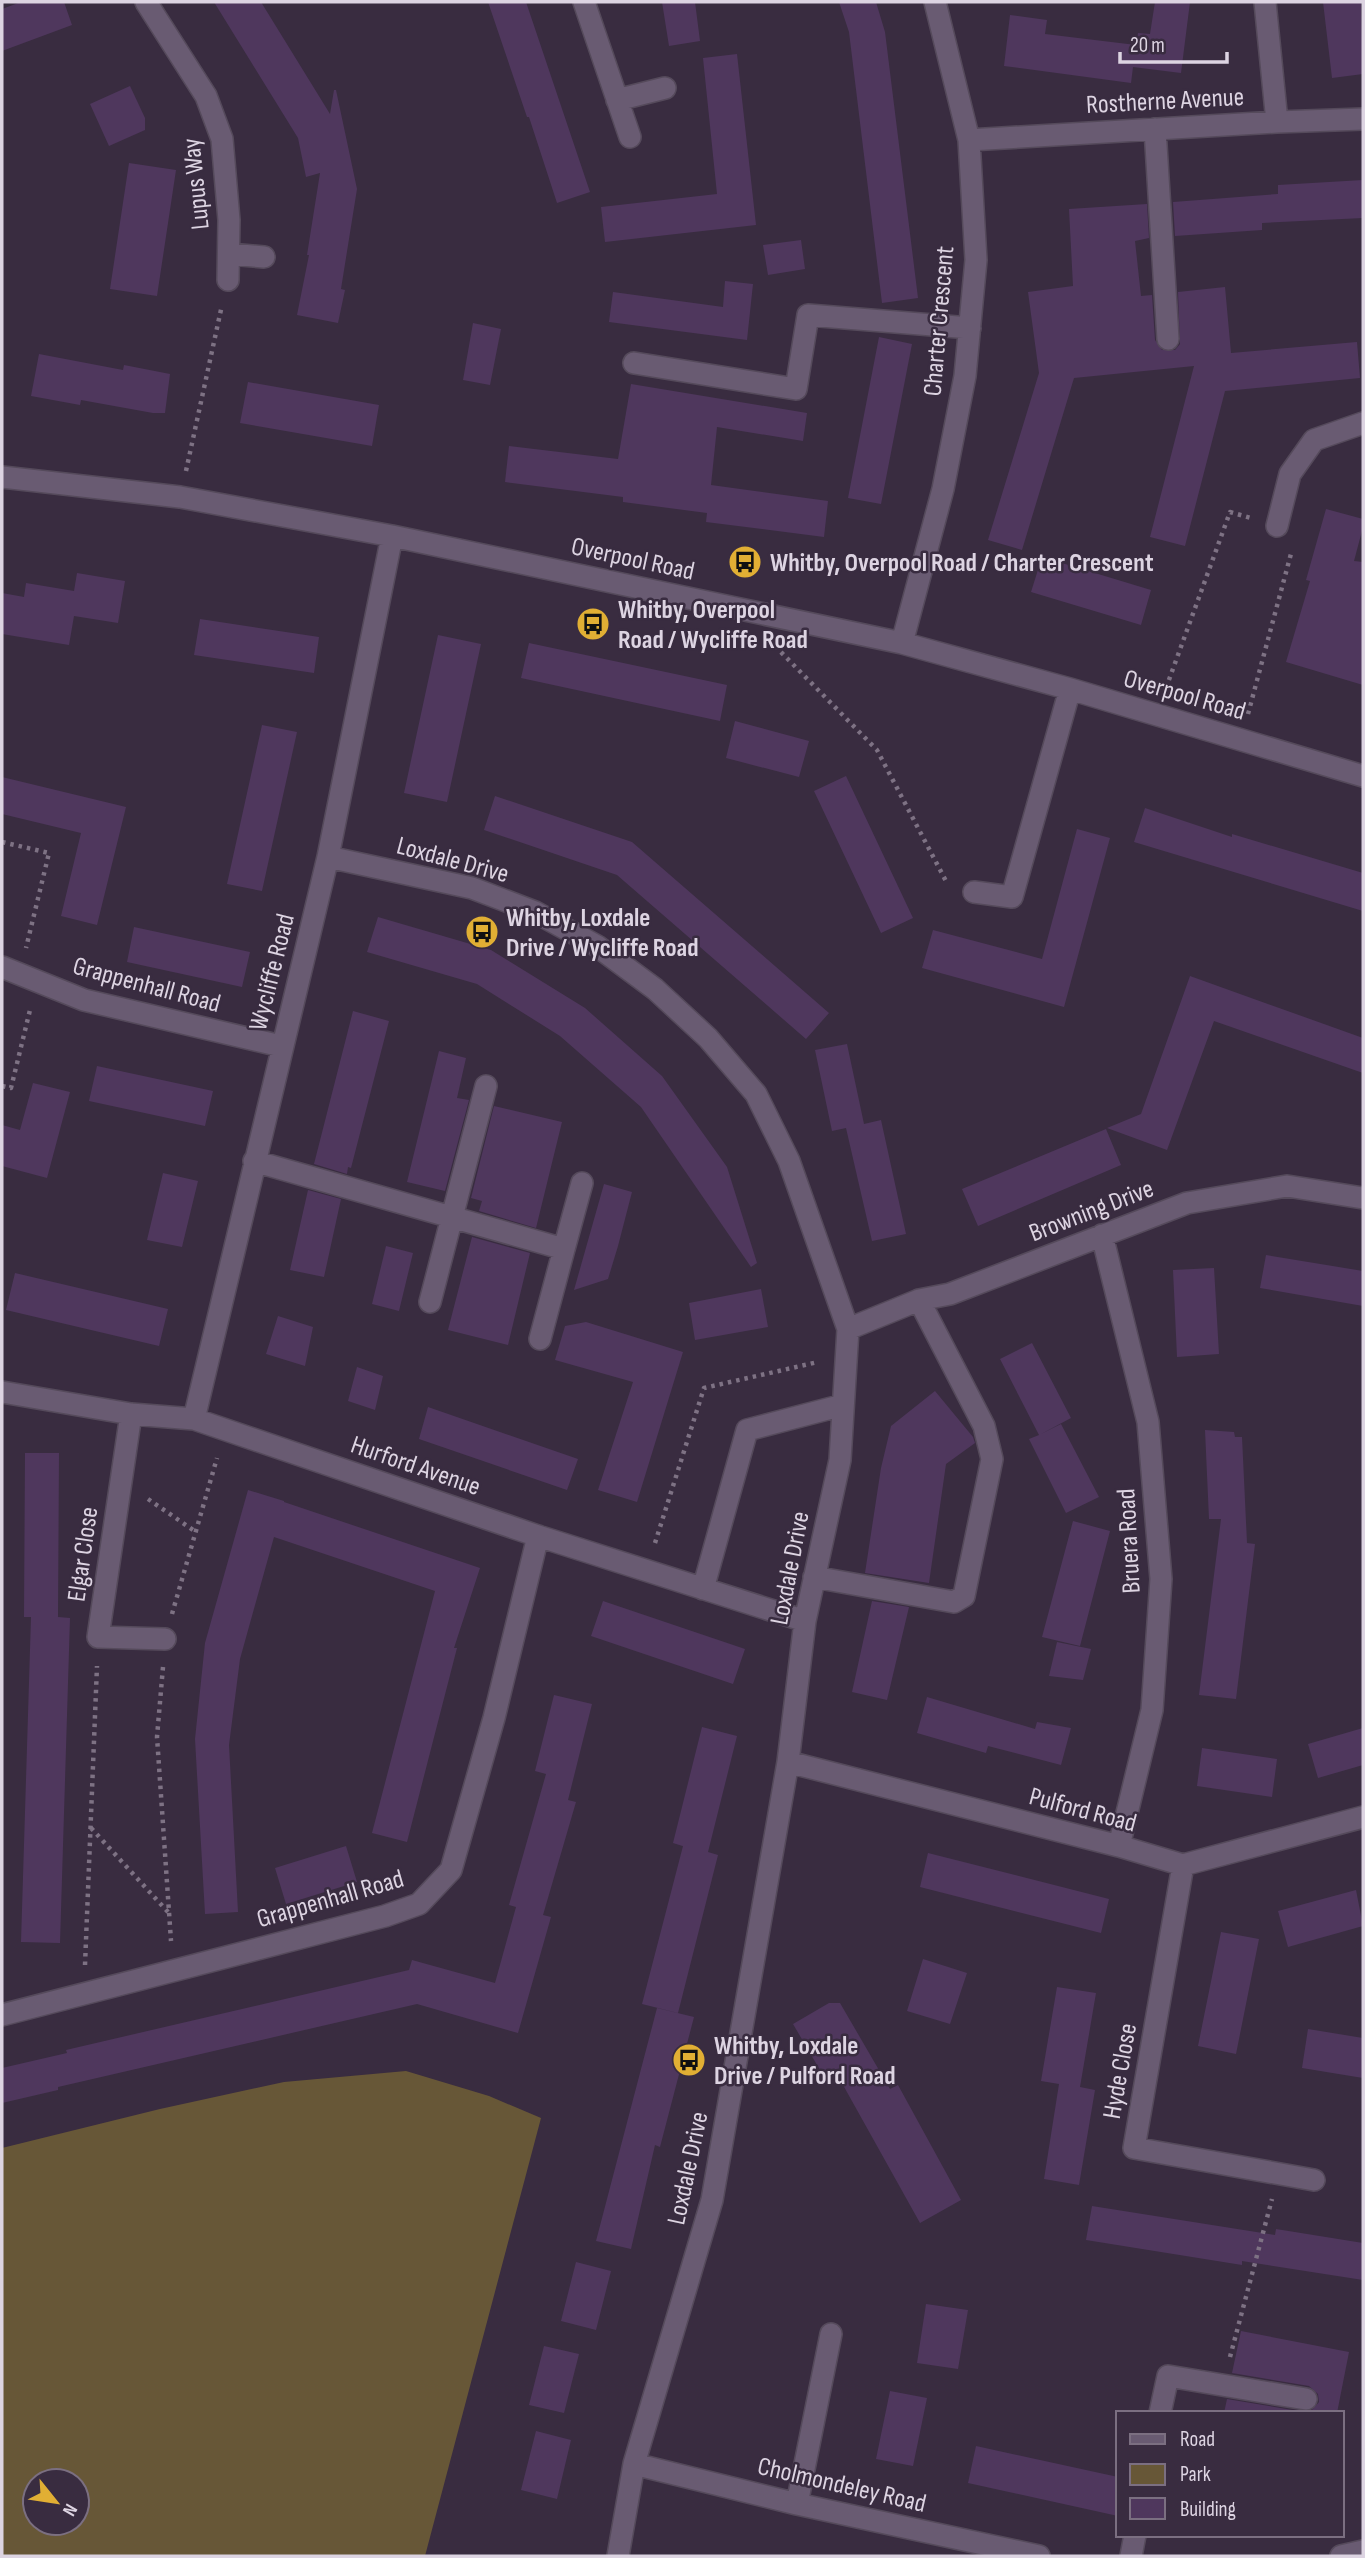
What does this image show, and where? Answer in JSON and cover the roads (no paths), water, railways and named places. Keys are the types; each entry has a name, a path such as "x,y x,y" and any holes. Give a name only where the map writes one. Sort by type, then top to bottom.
{"street":[{"name":"Lupus Way","path":"146,2 206,96 222,139 228,195 228,280"},
{"path":"584,2 630,137"},
{"name":"Charter Crescent","path":"902,643 943,489 965,376 976,260 969,140 935,2"},
{"path":"1265,2 1277,122"},
{"path":"617,100 664,88"},
{"name":"Rostherne Avenue","path":"969,140 1363,119"},
{"path":"1155,128 1168,340"},
{"name":"Lupus Way","path":"229,254 264,257"},
{"path":"634,363 796,389 807,316 970,328"},
{"path":"1277,526 1290,474 1314,439 1363,424"},
{"name":"Overpool Road","path":"2,477 180,497 392,536 902,643 1070,689 1363,776"},
{"name":"Wycliffe Road","path":"194,1419 328,857 392,536"},
{"path":"974,892 1012,897 1070,689"},
{"name":"Loxdale Drive","path":"328,857 472,888 535,912 597,946 654,989 708,1038 756,1094 789,1161 848,1329 840,1460 805,1621 788,1762 712,2200 634,2464 618,2556"},
{"name":"Grappenhall Road","path":"20,974 84,1000 281,1046"},
{"path":"430,1302 486,1086"},
{"path":"254,1161 564,1249"},
{"path":"540,1339 582,1183"},
{"name":"Browning Drive","path":"848,1329 919,1300 950,1294 1187,1203 1287,1186 1363,1198"},
{"name":"Bruera Road","path":"1102,1236 1148,1422 1160,1578 1152,1710 1119,1846"},
{"path":"814,1577 954,1602 964,1596 992,1459 984,1426 919,1300"},
{"name":"Hurford Avenue","path":"2,1392 131,1414 194,1419 538,1536 805,1621"},
{"path":"704,1588 747,1430 843,1405"},
{"name":"Elgar Close","path":"131,1414 99,1637 165,1639"},
{"name":"Grappenhall Road","path":"2,2015 385,1916 419,1904 451,1870 494,1718 538,1536"},
{"name":"Pulford Road","path":"788,1762 1119,1846 1183,1865"},
{"path":"1183,1865 1363,1817"},
{"name":"Hyde Close","path":"1183,1865 1134,2148 1314,2180"},
{"path":"797,2504 831,2334"},
{"path":"1160,2411 1168,2376 1306,2399"},
{"name":"Cholmondeley Road","path":"634,2464 797,2504 1039,2556"},
{"path":"1131,2556 1135,2537"},
{"path":"1341,2556 1363,2551"}],"place":[{"name":"Whitby, Overpool Road / Charter Crescent","path":"745,562"},
{"name":"Whitby, Overpool Road / Wycliffe Road","path":"593,624"},
{"name":"Whitby, Loxdale Drive / Wycliffe Road","path":"482,932"},
{"name":"Whitby, Loxdale Drive / Pulford Road","path":"689,2060"}]}
